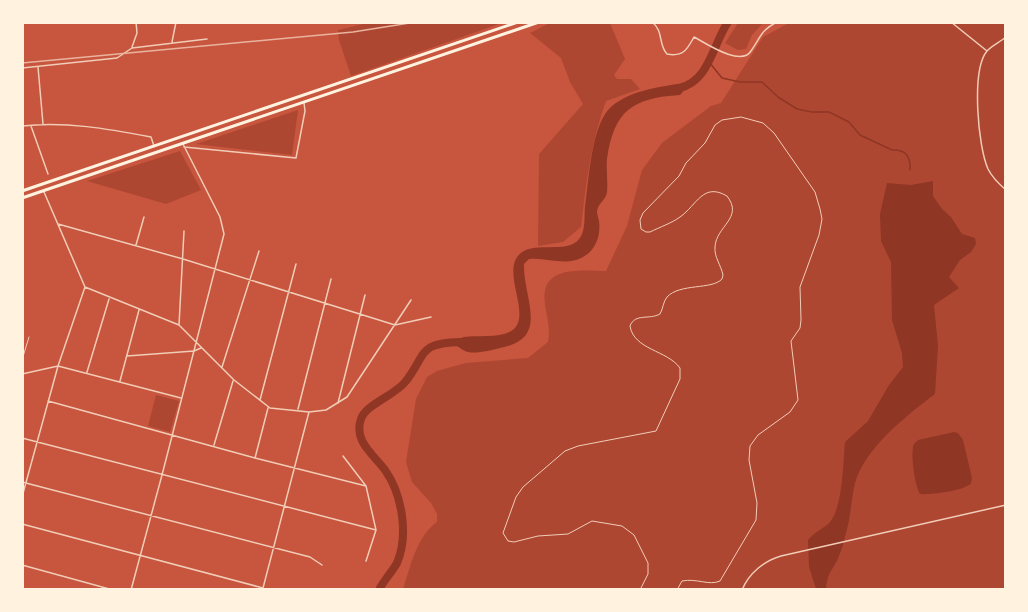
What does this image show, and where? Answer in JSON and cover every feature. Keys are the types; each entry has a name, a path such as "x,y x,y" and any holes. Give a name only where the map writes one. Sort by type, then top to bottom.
{"highway":[{"path":"22,191 518,22"},
{"path":"22,198 539,22"}],"street":[{"path":"132,48 137,33 136,22"},
{"path":"172,42 176,22"},
{"path":"652,22 659,30 663,48 667,54 676,55 687,51 694,37 726,54 741,57 749,54 760,34 777,22"},
{"path":"951,22 987,51"},
{"path":"1005,37 987,51 977,87 983,152 988,169 1005,190"},
{"path":"22,68 117,58 132,48 207,39"},
{"path":"38,66 43,124"},
{"path":"183,145 296,158 305,111 304,102"},
{"path":"22,126 43,124 109,129 151,137 154,147"},
{"path":"31,125 48,174"},
{"path":"131,590 224,234 223,225 210,196 183,145"},
{"path":"44,191 85,286 179,325 234,380 268,407 309,412 326,410 338,404 347,397 411,300"},
{"path":"135,246 144,217"},
{"path":"58,224 183,259 395,325 431,317"},
{"path":"179,325 184,231"},
{"path":"222,368 260,251"},
{"path":"260,401 296,264"},
{"path":"297,410 331,279"},
{"path":"22,497 58,366 85,286"},
{"path":"338,404 365,295"},
{"path":"86,373 110,298"},
{"path":"119,381 140,309"},
{"path":"127,356 194,351 202,348"},
{"path":"22,374 58,366 182,398"},
{"path":"214,446 234,380"},
{"path":"48,401 366,486"},
{"path":"255,458 268,407"},
{"path":"22,524 262,588 309,412"},
{"path":"22,438 376,530"},
{"path":"343,456 366,486 376,530 366,561"},
{"path":"24,483 310,557 322,565"},
{"path":"741,590 751,575 772,558 1005,505"},
{"path":"22,565 113,590"}],"lane":[{"path":"640,590 648,574 648,563 634,535 622,526 592,521 568,534 538,536 514,542 504,537 504,528 516,497 523,487 565,452 584,444 650,433 659,427 680,379 680,368 672,360 634,338 630,326 636,318 660,315 666,298 672,293 699,285 715,284 722,279 723,274 715,247 718,237 732,216 732,206 727,196 714,191 706,192 679,218 650,232 641,229 640,220 643,213 679,176 686,163 705,143 714,125 722,120 748,118 768,126 781,141 815,192 822,219 819,236 800,287 800,328 791,342 790,349 798,400 790,412 758,435 750,446 749,460 757,503 756,520 722,578 716,583 696,579 682,581 677,590"},
{"path":"22,360 28,337"}],"shaded area":[{"path":"372,22 502,23 351,76 338,30"},
{"path":"552,22 610,23 625,59 614,75 617,79 631,79 640,89 606,101 593,148 581,227 563,242 538,246 539,154 583,104 570,82 561,58 530,33"},
{"path":"738,23 763,23 752,35 746,49 738,50 725,43"},
{"path":"789,23 1005,23 1005,589 403,590 419,544 424,535 437,522 437,514 431,503 412,482 406,462 416,399 427,377 437,371 466,363 528,358 548,342 549,328 544,296 548,283 561,273 570,271 606,271 627,226 642,170 662,143 711,106 721,103 763,37"},
{"path":"677,84 688,86 680,95 650,99 638,104 628,110 615,129 607,159 607,192 597,209 599,232 597,242 588,254 577,260 563,262 529,259 524,264 531,315 530,326 525,336 516,343 480,352 466,351 452,342 464,337 504,334 514,329 519,312 514,278 517,258 524,251 538,247 569,246 575,243 582,234 592,153 599,125 605,114 612,106 627,97"},
{"path":"298,110 292,155 196,144"},
{"path":"180,151 201,190 166,204 87,181"},
{"path":"933,181 933,196 962,234 975,238 976,244 971,252 960,260 949,277 959,288 934,305 938,346 935,394 888,433 860,470 855,483 848,527 840,553 829,574 826,589 816,589 809,567 808,540 830,522 838,506 845,442 868,421 889,385 903,367 902,353 892,320 891,262 881,241 880,214 887,183 911,185"},
{"path":"156,395 179,401 170,432 148,426"},
{"path":"958,433 963,440 972,478 971,483 951,491 920,494 914,472 914,445 918,440"}],"waterway":[{"path":"679,88 689,84 704,70 728,22"},
{"path":"709,62 722,78 740,82 762,82 778,97 797,109 829,112 849,122 860,135 892,150 904,152 910,161 910,170"},
{"path":"379,590 397,563 401,552 402,515 391,480 362,441 359,427 361,419 369,409 406,381 421,357 430,348 461,342"}],"railway":[{"path":"22,63 353,32 416,22"}]}
